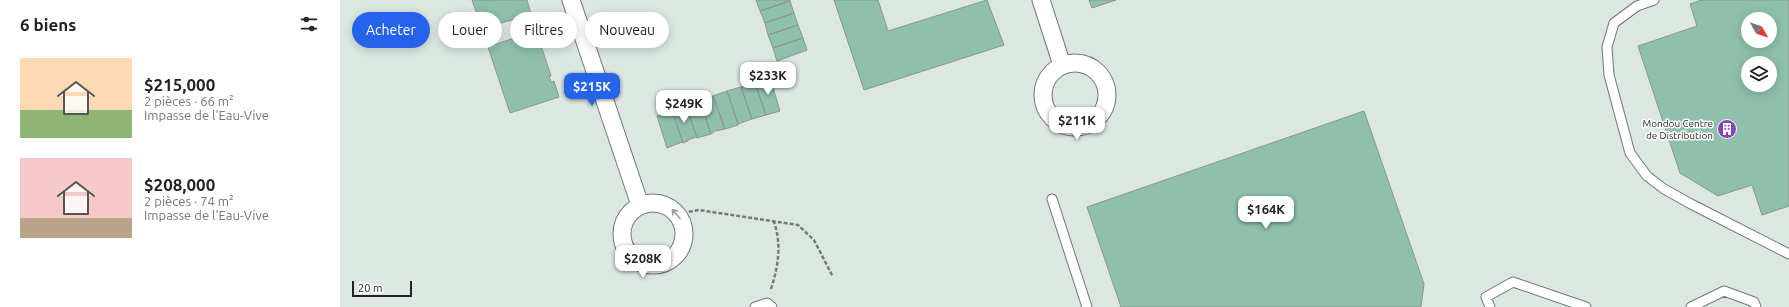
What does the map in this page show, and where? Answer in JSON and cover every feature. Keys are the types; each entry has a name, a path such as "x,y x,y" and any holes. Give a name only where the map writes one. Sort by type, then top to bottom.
{"street":[{"path":"571,0 640,205"},
{"path":"1040,0 1062,65"},
{"path":"650,203 660,204 670,207 677,214 682,222 685,232 684,242 674,259 665,264 654,266 644,265 634,260 626,252 622,242 622,231 625,220 631,212 640,205 650,203"}],"lane":[{"path":"1654,0 1637,6 1614,23 1607,47 1609,74 1630,153 1647,176 1664,189 1789,254"},
{"path":"1052,199 1088,307"},
{"path":"1490,307 1486,297 1513,282 1586,307"},
{"path":"1691,307 1724,291 1754,302 1756,307"},
{"path":"755,307 769,305"}],"path":[{"path":"677,214 698,210 798,225 814,240 833,277"},
{"path":"769,305 779,261 778,241 774,222"}],"building":[{"path":"472,0 527,0 530,12 510,12 510,20 502,23 502,12 476,12"},
{"path":"756,0 790,0 790,1 760,11"},
{"path":"834,0 878,0 888,31 987,0 1004,45 864,90"},
{"path":"1089,0 1116,0 1092,8"},
{"name":"Mondou Centre de Distribution","path":"1701,0 1789,0 1789,206 1762,215 1752,185 1718,196 1680,173 1638,46 1697,26 1690,4"},
{"path":"790,1 794,13 765,23 760,11"},
{"path":"794,13 798,25 768,35 765,23"},
{"path":"798,25 803,38 773,48 768,35"},
{"path":"803,38 807,50 777,61 773,48"},
{"path":"510,39 510,48 542,48 551,76 549,76 551,82 554,81 559,97 510,113 488,48 502,48 502,42"},
{"path":"770,77 780,111 766,115 755,83"},
{"path":"755,83 766,115 752,119 741,87"},
{"path":"741,87 752,119 738,124 727,91"},
{"path":"727,91 738,125 725,129 713,96"},
{"path":"713,96 725,129 715,131 711,134 700,101"},
{"path":"700,101 711,134 697,138 686,105"},
{"path":"686,105 697,138 696,137 683,143 672,110"},
{"path":"672,110 683,143 682,142 667,148 657,116"},
{"path":"1364,111 1424,284 1421,307 1121,307 1087,207"}],"place":[{"name":"Mondou Centre de Distribution","path":"1727,129"}]}
